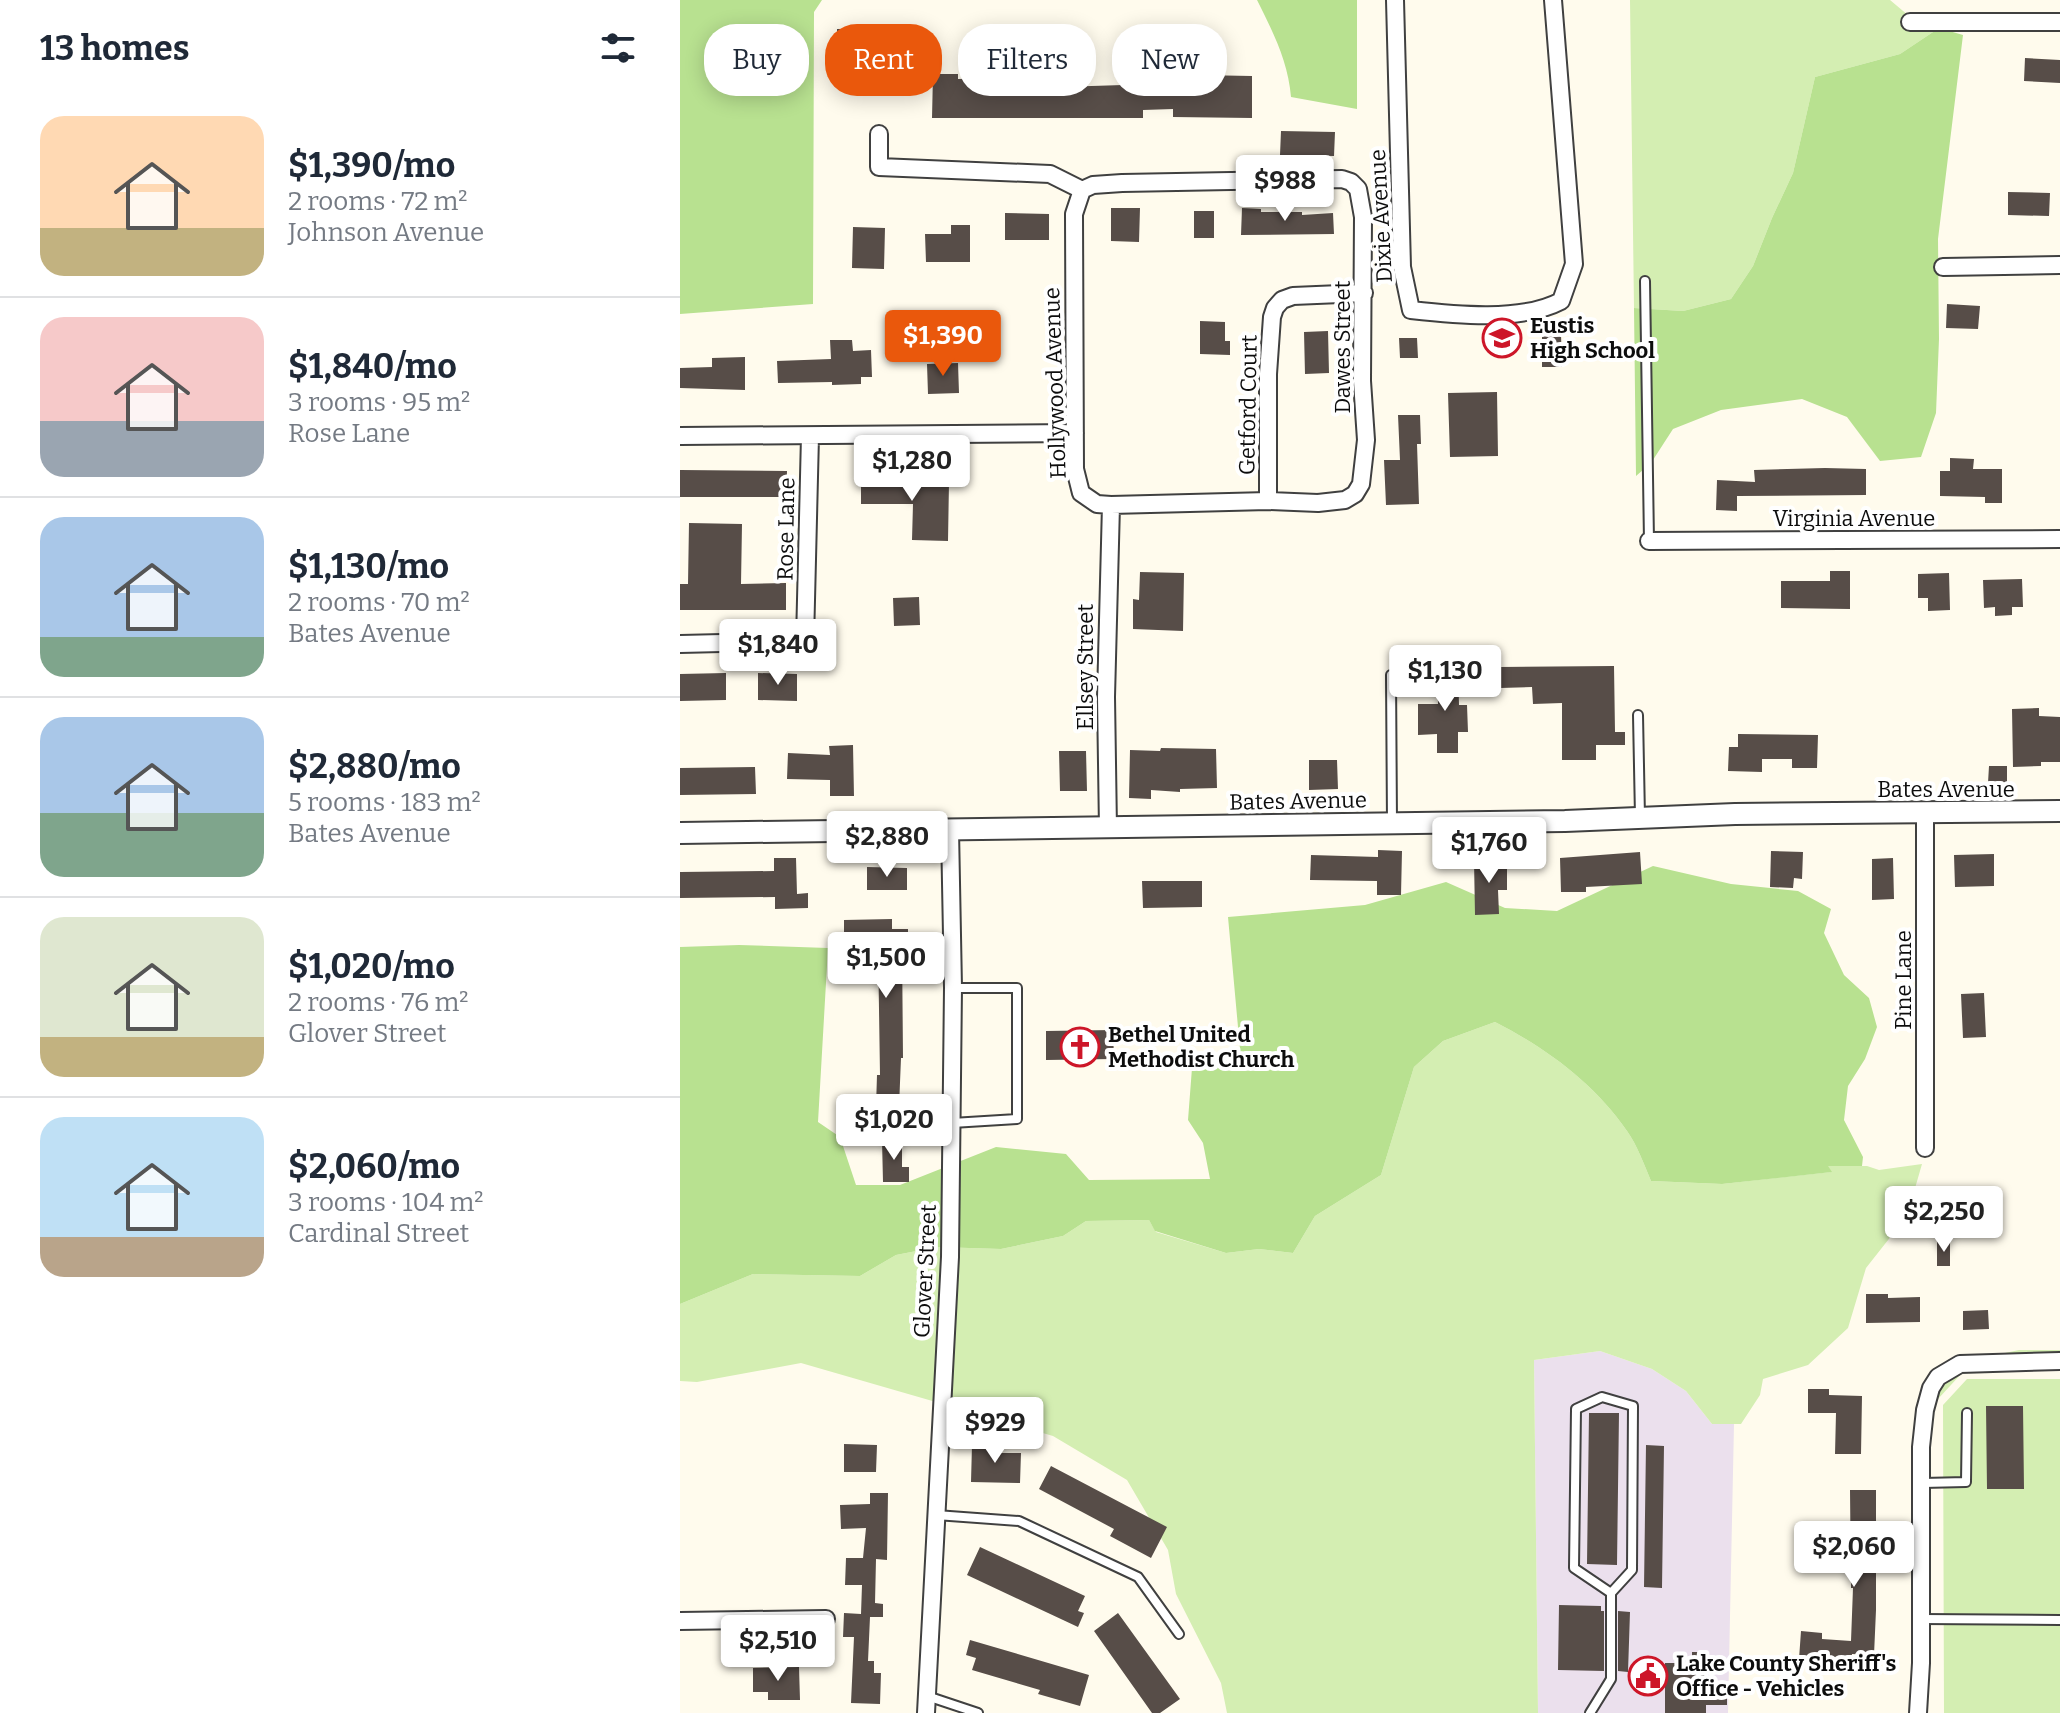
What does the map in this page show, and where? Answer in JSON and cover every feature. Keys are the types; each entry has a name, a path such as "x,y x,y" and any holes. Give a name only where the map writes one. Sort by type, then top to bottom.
{"street":[{"name":"Dixie Avenue","path":"1395,0 1402,267 1411,310 1458,315 1542,310 1561,301 1574,264 1553,0"},
{"path":"1910,22 2060,22"},
{"path":"879,134 879,167 1050,174 1082,190"},
{"name":"Dawes Street","path":"1082,190 1093,185 1122,183 1342,179 1351,182 1359,193 1363,217 1362,381 1366,440 1361,484 1345,500 1318,503 1268,501"},
{"name":"Hollywood Avenue","path":"1082,190 1074,214 1075,469 1081,493 1097,504 1111,505"},
{"path":"1943,267 2060,265"},
{"name":"Getford Court","path":"1268,501 1268,374 1275,308 1282,300 1293,296 1364,293"},
{"path":"680,436 1075,433"},
{"name":"Rose Lane","path":"680,644 805,641 810,436"},
{"path":"1111,505 1268,501"},
{"name":"Ellsey Street","path":"1108,829 1106,697 1111,505"},
{"name":"Virginia Avenue","path":"1649,541 2060,539"},
{"name":"Bates Avenue","path":"680,833 1108,829 1735,814 2060,811"},
{"name":"Pine Lane","path":"1925,813 1925,1148"},
{"name":"Glover Street","path":"926,1704 950,1257 953,988 950,830"},
{"path":"1918,1713 1923,1483 1921,1447 1931,1388 1938,1377 1960,1364 1977,1361 2060,1361"},
{"path":"680,1621 826,1619"}],"lane":[{"path":"1645,281 1649,541"},
{"path":"1391,675 1392,824"},
{"path":"1638,715 1640,818"},
{"path":"952,1123 1017,1119 1017,988 953,988"},
{"path":"1590,1713 1611,1679 1611,1593 1632,1570 1633,1406 1602,1397 1576,1409 1574,1568 1611,1593"},
{"path":"1923,1483 1966,1482 1967,1413"},
{"path":"935,1515 1019,1521 1138,1577 1179,1634"},
{"path":"1921,1619 2060,1620"},
{"path":"926,1704 978,1713"}],"shaded area":[{"path":"1600,1351 1652,1369 1686,1391 1712,1424 1734,1424 1728,1713 1538,1713 1534,1360"}],"green space":[{"path":"680,0 822,0 814,12 813,304 680,314"},
{"path":"1257,0 1357,0 1357,109 1291,97 1283,59"},
{"path":"1630,0 1890,0 1915,21 1939,28 1900,54 1815,77 1793,173 1753,266 1731,299 1683,311 1634,308"},
{"path":"1939,28 1963,35 1938,239 1936,413 1921,457 1880,461 1847,417 1802,399 1721,410 1673,429 1651,463 1636,476 1634,308 1683,311 1731,299 1753,266 1793,173 1815,77 1900,54"},
{"path":"1653,866 1731,884 1798,891 1831,909 1824,933 1844,975 1869,998 1877,1027 1865,1059 1848,1086 1844,1120 1863,1157 1862,1166 1828,1166 1832,1172 1722,1184 1651,1181 1631,1136 1600,1097 1550,1055 1495,1022 1443,1041 1414,1067 1381,1175 1315,1216 1293,1253 1259,1249 1226,1253 1155,1231 1149,1220 1086,1221 1063,1236 1001,1249 937,1247 896,1255 860,1276 753,1274 680,1304 680,947 828,948 818,1122 840,1137 856,1185 900,1185 996,1147 1066,1154 1089,1180 1210,1179 1203,1143 1188,1120 1192,1068 1240,1049 1228,917 1365,905 1446,882 1505,908 1557,911"},
{"path":"1495,1022 1550,1055 1600,1097 1631,1136 1651,1181 1722,1184 1831,1172 1826,1166 1867,1166 1879,1170 1922,1164 1907,1216 1866,1268 1848,1328 1808,1365 1763,1379 1760,1395 1741,1424 1712,1424 1686,1391 1652,1369 1600,1351 1534,1360 1538,1713 1227,1713 1221,1683 1176,1594 1168,1550 1127,1480 1053,1436 801,1363 697,1382 680,1381 680,1304 753,1274 860,1276 896,1255 937,1247 1001,1249 1063,1236 1086,1221 1149,1220 1156,1232 1226,1253 1259,1249 1293,1253 1315,1216 1381,1175 1414,1067 1443,1041"},
{"path":"2019,1350 2060,1350 2060,1370 1967,1370 1938,1399 1938,1392 1963,1362"},
{"path":"1967,1379 2060,1379 2060,1713 1944,1713 1943,1405"}],"building":[{"path":"2025,58 2060,60 2060,83 2024,81"},
{"path":"942,74 958,74 958,96 1096,96 1096,86 1112,85 1112,96 1227,96 1227,76 1252,76 1252,118 1173,117 1173,109 1143,110 1143,118 932,118 932,96 942,96"},
{"path":"1281,131 1335,132 1334,156 1280,155"},
{"path":"2008,192 2050,193 2049,216 2008,215"},
{"path":"1111,208 1140,208 1139,242 1111,241"},
{"path":"1242,208 1261,209 1261,212 1302,212 1302,215 1333,213 1334,234 1241,235"},
{"path":"1194,211 1214,211 1214,238 1194,238"},
{"path":"1005,213 1049,214 1049,240 1005,240"},
{"path":"951,225 970,225 970,262 926,262 925,234 951,234"},
{"path":"853,227 885,228 884,269 852,268"},
{"path":"1947,304 1980,306 1978,329 1946,328"},
{"path":"1200,321 1225,322 1225,341 1230,341 1230,355 1200,354"},
{"path":"1328,331 1329,373 1305,374 1304,332"},
{"path":"1561,334 1562,367 1542,367 1542,335"},
{"path":"1399,338 1417,338 1418,358 1400,358"},
{"path":"830,340 852,340 853,351 871,350 872,377 861,377 861,384 778,383 777,361 831,359"},
{"path":"745,357 745,390 680,388 680,368 712,367 712,358"},
{"path":"958,363 959,393 928,394 927,364"},
{"path":"1497,392 1498,456 1450,457 1448,393"},
{"path":"1398,415 1420,415 1421,444 1417,444 1419,504 1386,505 1384,460 1400,460"},
{"path":"1950,458 1974,459 1973,469 2002,469 2002,503 1985,503 1985,497 1940,496 1940,471 1950,471"},
{"path":"1866,469 1866,495 1737,496 1737,511 1716,510 1717,480 1755,482 1754,470"},
{"path":"680,470 787,471 786,497 680,497"},
{"path":"861,474 893,474 893,480 949,482 948,541 912,540 913,504 861,504"},
{"path":"689,523 742,524 741,584 786,583 786,610 680,610 680,584 688,584"},
{"path":"1830,571 1850,571 1850,609 1781,608 1781,581 1830,581"},
{"path":"1140,572 1184,573 1183,631 1133,629 1133,599 1139,600"},
{"path":"1949,573 1950,610 1928,611 1928,598 1918,598 1918,574"},
{"path":"2022,579 2023,607 2012,607 2012,615 1995,616 1995,607 1984,608 1983,580"},
{"path":"919,597 920,625 894,626 893,598"},
{"path":"1614,666 1615,732 1625,732 1625,745 1596,745 1596,760 1562,760 1562,703 1533,704 1532,687 1500,688 1500,667"},
{"path":"1437,668 1458,668 1459,705 1467,705 1468,732 1458,732 1458,753 1437,753 1437,734 1418,735 1418,704 1438,704"},
{"path":"726,673 726,700 680,701 680,674"},
{"path":"758,673 797,674 797,701 758,700"},
{"path":"2039,708 2039,716 2060,717 2060,762 2013,767 2012,709"},
{"path":"1738,734 1818,735 1817,768 1792,768 1792,759 1762,759 1762,772 1728,771 1729,747 1738,747"},
{"path":"853,745 854,796 830,796 830,780 787,779 788,753 830,755 829,746"},
{"path":"1161,748 1216,749 1217,788 1180,789 1180,792 1151,790 1151,799 1129,798 1130,750 1160,751"},
{"path":"1059,751 1086,751 1087,791 1060,791"},
{"path":"1309,760 1337,760 1338,789 1309,790"},
{"path":"1989,766 2007,766 2007,784 1988,783"},
{"path":"755,767 756,794 680,795 680,768"},
{"path":"1378,850 1402,851 1401,895 1377,895 1377,881 1310,880 1311,855 1378,857"},
{"path":"1771,851 1803,852 1802,879 1794,878 1793,888 1770,887"},
{"path":"1640,852 1642,884 1586,887 1586,892 1561,892 1560,858"},
{"path":"1994,854 1994,886 1955,887 1954,855"},
{"path":"774,858 796,858 797,894 808,893 808,908 775,909 775,897 680,898 680,872 774,871"},
{"path":"1893,858 1894,899 1872,900 1872,859"},
{"path":"1474,860 1507,860 1507,890 1498,890 1499,914 1475,915"},
{"path":"867,867 907,868 907,890 867,890"},
{"path":"1142,881 1202,881 1202,907 1143,908"},
{"path":"892,919 892,929 908,929 908,942 902,943 903,1058 899,1107 876,1107 877,1075 880,1075 878,943 844,944 844,920"},
{"path":"1984,993 1986,1037 1963,1038 1961,994"},
{"path":"1113,1030 1114,1059 1046,1060 1046,1031"},
{"path":"882,1140 902,1140 902,1167 909,1167 909,1182 883,1182"},
{"path":"1937,1241 1950,1241 1950,1266 1937,1266"},
{"path":"1866,1294 1888,1294 1888,1298 1920,1297 1920,1322 1866,1323"},
{"path":"1988,1310 1989,1329 1963,1330 1963,1311"},
{"path":"1808,1389 1829,1389 1829,1395 1862,1396 1861,1454 1835,1454 1836,1413 1808,1413"},
{"path":"1986,1406 2023,1406 2024,1489 1987,1489"},
{"path":"1589,1413 1619,1413 1617,1565 1587,1564"},
{"path":"844,1444 877,1445 876,1472 844,1472"},
{"path":"972,1445 1000,1446 1000,1453 1021,1453 1020,1483 971,1482"},
{"path":"1646,1445 1664,1446 1662,1588 1644,1587"},
{"path":"1051,1466 1167,1527 1151,1558 1110,1536 1114,1529 1039,1489"},
{"path":"1850,1490 1876,1490 1874,1655 1852,1654 1851,1662 1799,1659 1801,1631 1822,1633 1822,1639 1851,1641"},
{"path":"870,1493 888,1493 887,1560 876,1559 875,1603 883,1604 883,1617 870,1617 868,1661 874,1661 874,1673 881,1673 880,1704 851,1703 854,1637 843,1637 844,1613 861,1614 862,1585 845,1585 846,1558 863,1558 866,1528 841,1529 840,1505 870,1504"},
{"path":"980,1547 1085,1596 1078,1611 1084,1613 1078,1627 967,1575"},
{"path":"1559,1605 1601,1606 1601,1611 1604,1611 1604,1671 1558,1670"},
{"path":"1618,1611 1630,1612 1628,1672 1618,1671"},
{"path":"1118,1613 1180,1699 1160,1713 1152,1713 1094,1631"},
{"path":"970,1640 1089,1675 1080,1706 1038,1694 1040,1690 972,1670 976,1658 966,1655"},
{"path":"1692,1652 1706,1652 1707,1690 1727,1690 1727,1705 1706,1705 1706,1713 1665,1713 1665,1663 1692,1663"},
{"path":"799,1667 800,1700 768,1700 768,1692 753,1692 753,1668"}],"place":[{"name":"Eustis High School","path":"1502,338"},
{"name":"Bethel United Methodist Church","path":"1080,1047"},
{"name":"Lake County Sheriff's Office - Vehicles","path":"1648,1676"}]}
